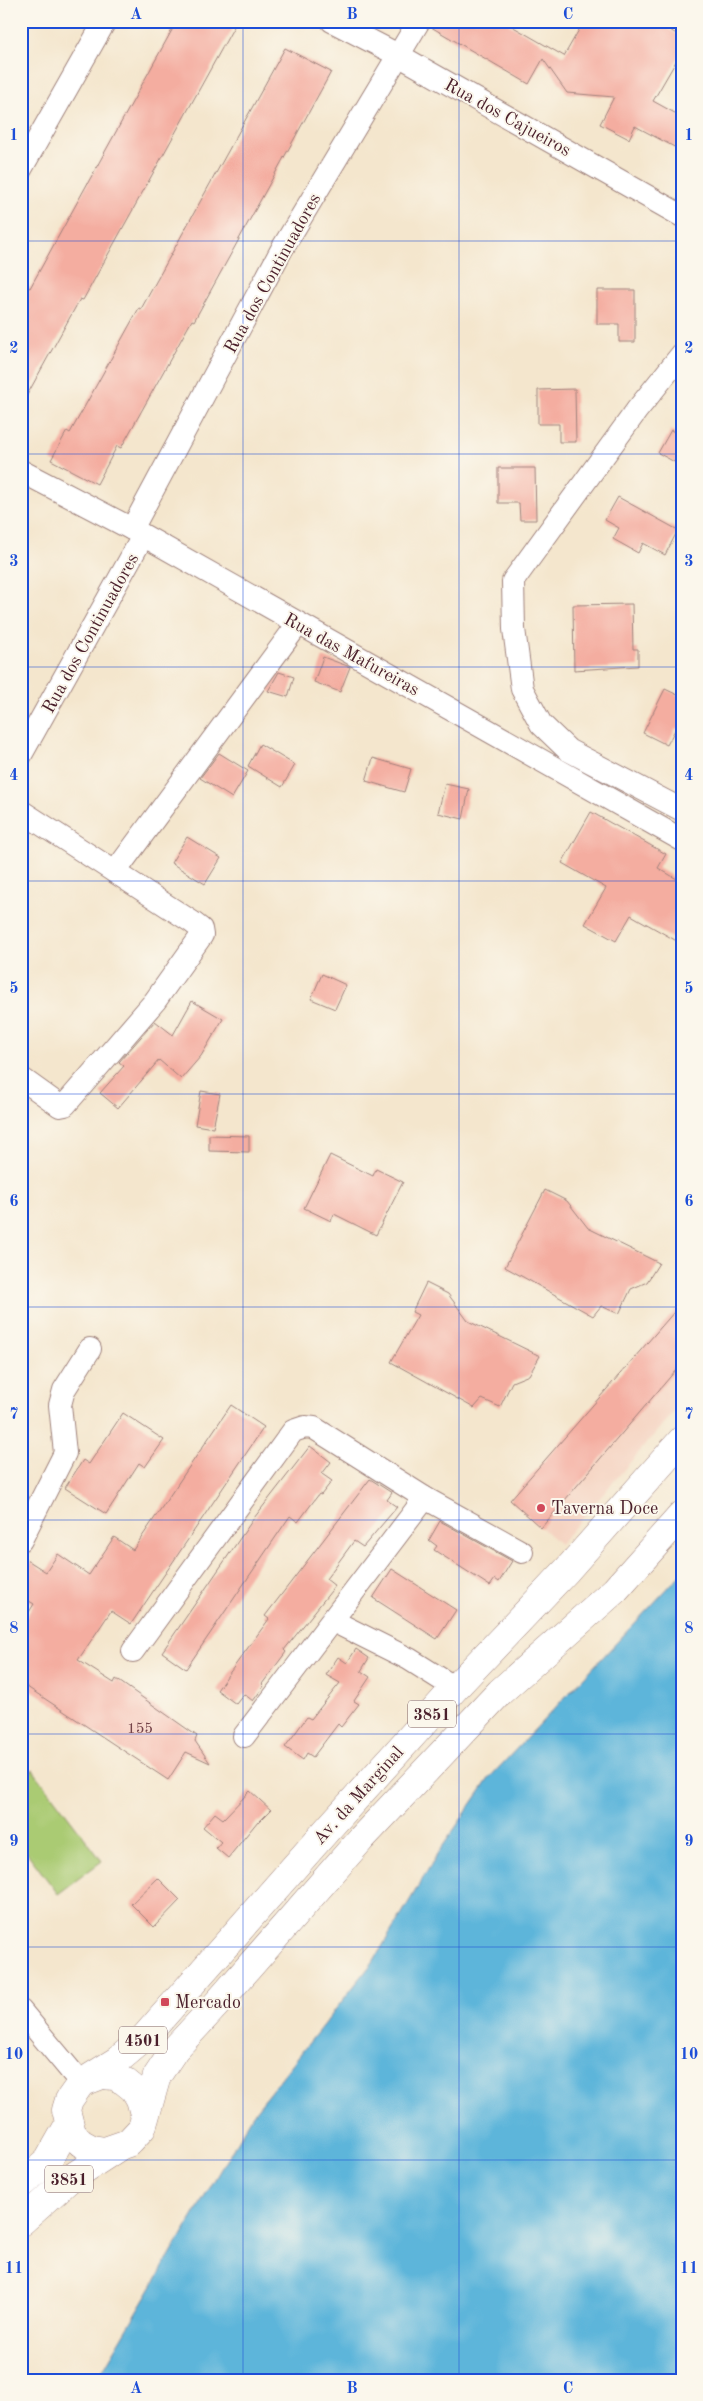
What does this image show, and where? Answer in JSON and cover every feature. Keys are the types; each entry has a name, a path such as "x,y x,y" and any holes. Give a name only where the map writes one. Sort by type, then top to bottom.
{"main road":[{"name":"Av. da Marginal","path":"86,2080 143,2040 455,1688 567,1570 682,1440"},
{"name":"Av. da Marginal","path":"145,2118 157,2076 175,2049 214,2007 360,1839 500,1692 615,1590 682,1515"},
{"path":"114,2076 134,2088 140,2099 145,2118 142,2128 128,2142 117,2148 105,2151 92,2149 72,2133 66,2110 68,2100 86,2080 114,2076"},
{"name":"3851","path":"21,2184 48,2161 69,2124"},
{"name":"3851","path":"21,2222 68,2180 117,2148"}],"street":[{"path":"21,169 105,21"},
{"name":"Rua dos Cajueiros","path":"332,21 400,56 682,216"},
{"name":"Rua dos Continuadores","path":"21,755 282,249 400,56 419,21"},
{"path":"682,354 636,410 514,581 514,629 522,689 541,724 568,750 682,810"},
{"name":"Rua das Mafureiras","path":"21,471 137,532 682,840"},
{"path":"115,872 298,624"},
{"path":"21,811 201,929 201,939 155,1001 65,1106 60,1106 21,1078"},
{"path":"21,1540 65,1453 60,1405 64,1390 90,1349"},
{"path":"133,1652 293,1431 305,1427 314,1428 425,1498 522,1552"},
{"path":"244,1736 425,1498"},
{"path":"333,1621 409,1659 455,1688"},
{"path":"21,2011 86,2080"}],"shaded area":[{"path":"682,1303 682,1402 560,1544 510,1500"}],"green space":[{"path":"33,1770 102,1861 58,1894 21,1845 21,1779"}],"water":[{"path":"682,1573 682,2380 97,2380 255,2111 373,1962 438,1853 490,1777"}],"building":[{"path":"177,21 237,21 83,300 80,299 21,406 21,297 27,287 30,288"},
{"path":"432,21 503,21 564,56 584,21 654,21 682,37 682,51 653,101 682,117 682,151 635,126 629,139 600,124 614,97 567,93 543,59 529,84 431,27"},
{"path":"285,48 331,72 194,321 192,320 121,448 117,446 97,484 51,460 67,431 70,433 139,308 141,309"},
{"path":"597,290 635,290 635,342 619,342 619,324 597,324"},
{"path":"575,389 576,442 559,442 559,424 538,424 538,390"},
{"path":"671,430 682,437 682,466 658,453"},
{"path":"498,468 535,468 536,520 520,520 519,503 498,503"},
{"path":"618,497 678,530 665,555 643,543 638,553 613,539 619,528 605,520"},
{"path":"632,604 633,649 638,649 638,666 574,670 573,605"},
{"path":"323,657 350,667 340,692 314,682"},
{"path":"279,672 294,677 288,697 268,691"},
{"path":"665,689 682,697 682,731 676,728 667,745 643,733"},
{"path":"260,744 295,765 282,787 248,766"},
{"path":"219,753 248,771 232,798 200,778"},
{"path":"373,758 411,769 404,792 366,781"},
{"path":"445,784 469,789 463,819 438,813"},
{"path":"591,812 666,854 658,868 682,882 682,944 631,915 616,941 585,924 606,888 562,863"},
{"path":"187,837 221,858 205,884 171,863"},
{"path":"322,974 346,985 335,1009 311,999"},
{"path":"192,1001 223,1019 201,1056 181,1079 159,1060 118,1108 100,1093 124,1066 119,1062 155,1021 173,1035"},
{"path":"201,1091 220,1094 213,1128 195,1125"},
{"path":"209,1135 249,1136 249,1152 209,1151"},
{"path":"330,1155 373,1176 376,1169 403,1182 376,1235 334,1214 331,1221 304,1208"},
{"path":"545,1190 567,1201 588,1228 659,1263 647,1282 631,1289 619,1314 601,1306 593,1316 505,1267"},
{"path":"426,1283 448,1294 468,1321 540,1356 529,1375 512,1382 500,1407 482,1399 474,1408 391,1362 418,1315 412,1312"},
{"path":"682,1303 682,1363 541,1528 510,1500"},
{"path":"231,1405 264,1427 131,1624 111,1611 78,1660 114,1683 116,1679 197,1736 195,1741 210,1763 186,1752 168,1780 21,1683 21,1625 34,1604 21,1596 21,1556 46,1572 58,1554 89,1575 114,1537 133,1550"},
{"path":"123,1413 164,1440 145,1467 139,1463 106,1514 65,1488 83,1460 89,1464"},
{"path":"310,1446 331,1462 322,1474 332,1481 321,1495 319,1494 298,1522 290,1516 186,1669 162,1652 254,1518"},
{"path":"370,1479 392,1493 387,1500 397,1507 363,1547 354,1541 326,1579 335,1586 284,1650 286,1652 262,1684 264,1686 253,1701 244,1694 236,1704 217,1690 269,1619 265,1616"},
{"path":"440,1521 512,1561 499,1582 495,1579 490,1586 434,1550 437,1546 429,1540"},
{"path":"392,1569 456,1610 437,1639 373,1598"},
{"path":"356,1649 369,1658 361,1671 370,1677 354,1701 359,1704 341,1727 338,1724 313,1757 307,1753 303,1760 285,1747 307,1717 311,1719 340,1683 326,1675 338,1657 347,1663"},
{"path":"250,1791 271,1810 258,1821 228,1858 216,1848 221,1842 203,1827 215,1813 223,1819"},
{"path":"158,1878 180,1900 154,1927 131,1904"}],"place":[{"name":"Taverna Doce","path":"541,1508"},
{"name":"Mercado","path":"165,2002"}]}
